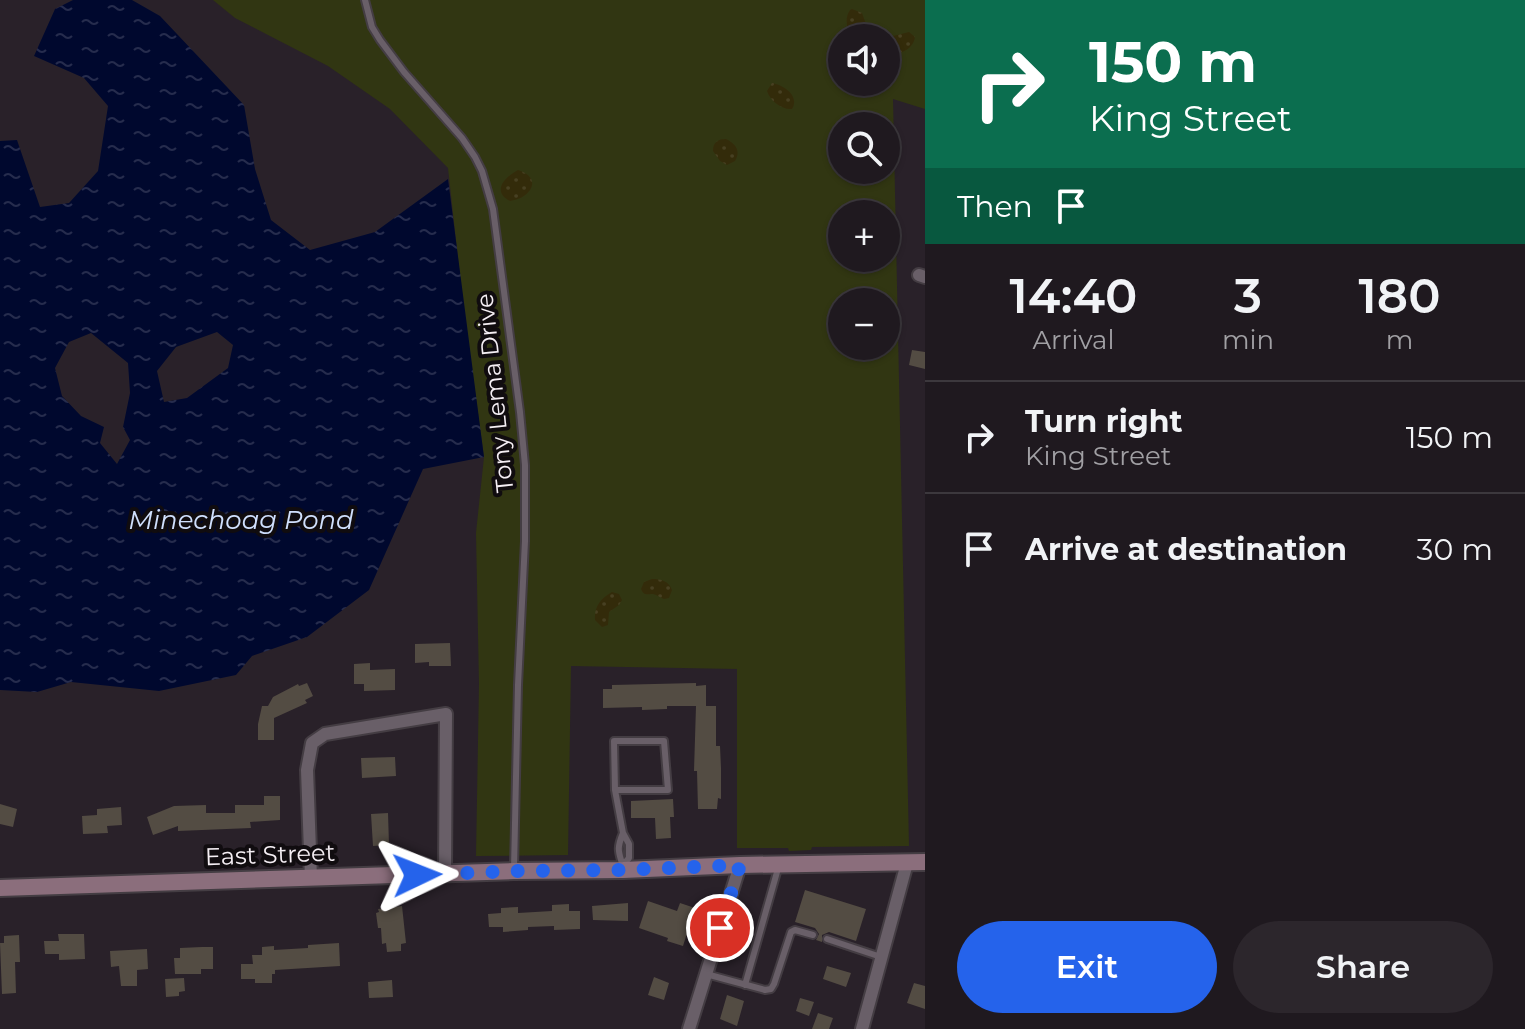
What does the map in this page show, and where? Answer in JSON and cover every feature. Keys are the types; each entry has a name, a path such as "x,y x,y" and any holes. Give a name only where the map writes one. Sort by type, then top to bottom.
{"main road":[{"name":"East Street","path":"0,888 514,871 925,862"}],"street":[{"path":"311,878 307,770 312,743 325,734 446,714 445,874"},
{"path":"862,1029 907,863"},
{"path":"689,1029 740,865"}],"lane":[{"name":"Tony Lema Drive","path":"365,0 372,27 380,40 475,157 493,209 525,465 514,871"},
{"path":"615,790 668,790 664,741 614,741 615,790 623,833 618,844 618,857 623,868"},
{"path":"745,985 779,865"},
{"path":"706,974 771,989 791,932 795,930 813,935"},
{"path":"827,939 882,957"}],"green space":[{"path":"213,0 925,0 925,109 893,99 893,112 828,112 828,184 895,184 895,200 828,200 828,272 897,272 897,288 828,288 828,360 899,360 909,846 812,847 811,850 789,851 788,848 737,848 737,669 571,666 568,855 476,856 479,684 476,533 484,457 448,168 390,109 328,66 235,18"}],"sand":[{"path":"850,10 862,13 866,24 847,24"},
{"path":"909,32 915,37 911,46 900,53 900,34"},
{"path":"772,83 790,92 794,100 792,109 780,106 771,98 767,91"},
{"path":"726,139 737,151 735,161 727,165 713,151 716,142"},
{"path":"518,170 531,178 531,188 523,196 510,201 501,193 502,184"},
{"path":"652,579 669,584 672,590 669,598 643,593 644,582"},
{"path":"612,592 619,594 622,600 609,612 608,625 602,627 595,620 597,607"}],"water":[{"name":"Minechoag Pond","path":"73,0 132,0 160,16 244,105 255,169 271,220 310,250 375,232 448,179 484,457 423,469 369,590 307,637 252,656 236,675 159,691 71,682 37,692 0,690 0,141 17,140 40,207 69,203 98,171 108,106 84,78 34,56 55,9","holes":["217,332 233,345 228,368 187,398 164,402 157,371 176,347","91,333 128,363 130,393 123,427 130,440 117,464 100,443 104,427 81,416 62,396 55,368 69,342"]}],"building":[{"path":"912,350 925,352 925,369 909,365"},
{"path":"450,643 451,666 415,663 415,644"},
{"path":"370,663 370,670 395,669 395,690 364,691 364,684 354,684 354,664"},
{"path":"307,683 313,696 305,700 307,703 274,718 274,740 258,740 262,706 268,706 273,697 298,684"},
{"path":"696,683 696,686 706,685 706,706 667,706 667,709 642,710 642,707 603,708 603,689 612,689 612,685"},
{"path":"696,706 716,706 716,746 720,746 721,768 721,799 718,798 717,809 698,809 697,771 694,771"},
{"path":"395,757 396,776 362,778 361,758"},
{"path":"264,796 280,796 280,820 250,822 251,828 178,831 178,826 153,835 147,817 174,806 206,805 206,813 235,813 235,805 264,805"},
{"path":"673,799 671,838 656,839 655,818 631,818 631,801"},
{"path":"0,804 17,809 13,827 0,824"},
{"path":"121,807 122,825 107,826 108,833 83,834 82,816 97,815 97,809"},
{"path":"388,813 389,845 373,846 371,814"},
{"path":"805,890 866,909 856,941 829,932 822,935 822,942 816,940 819,934 815,928 795,922"},
{"path":"648,901 677,911 680,903 695,908 683,946 639,928"},
{"path":"628,903 628,921 593,920 592,906"},
{"path":"569,904 569,911 580,911 580,929 528,927 528,930 503,932 503,927 489,927 488,914 501,913 501,908 518,907 518,913 552,911 552,905"},
{"path":"402,906 406,943 401,944 401,951 387,952 386,943 382,944 376,913 378,909"},
{"path":"58,934 84,934 85,959 59,960 59,954 45,954 44,941 59,941"},
{"path":"19,935 20,962 15,962 16,993 2,994 0,943 4,943 4,936"},
{"path":"339,943 340,966 275,970 272,983 241,979 241,964 253,964 252,955 262,955 262,947 274,946 274,950"},
{"path":"213,947 213,969 201,969 201,974 175,974 174,958 180,958 180,948"},
{"path":"147,949 148,969 137,970 137,986 121,986 119,966 111,967 110,951"},
{"path":"827,966 851,973 846,987 823,979"},
{"path":"654,977 669,983 664,1000 648,995"},
{"path":"184,978 185,991 179,992 179,996 166,997 165,979"},
{"path":"392,980 393,997 369,998 368,982"},
{"path":"914,983 925,986 925,1009 907,1003"},
{"path":"727,995 744,1001 737,1026 720,1019"},
{"path":"800,998 814,1002 809,1016 796,1011"},
{"path":"818,1013 833,1018 829,1029 812,1029"}],"route":[{"path":"417,875 740,865 720,928"}]}
